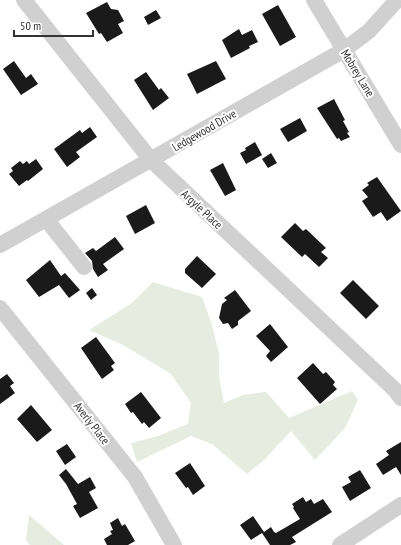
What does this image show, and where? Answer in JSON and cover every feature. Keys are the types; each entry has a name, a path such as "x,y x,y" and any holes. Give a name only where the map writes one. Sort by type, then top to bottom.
{"street":[{"name":"Argyle Place","path":"24,0 152,160 395,390 401,398"},
{"name":"Mobrey Lane","path":"314,0 401,145"},
{"name":"Ledgewood Drive","path":"0,245 344,50 369,31 397,0"},
{"path":"46,219 84,267"},
{"name":"Averly Place","path":"0,308 135,477 174,545"},
{"path":"340,545 401,505"}],"shaded area":[{"path":"153,282 202,297 211,322 219,353 219,377 224,403 243,395 266,392 289,418 352,391 358,400 345,428 315,460 291,431 264,460 247,474 212,444 191,436 137,462 131,443 158,436 188,424 191,403 171,374 123,345 89,330 132,303"},
{"path":"29,515 64,545 30,545 26,540"}],"building":[{"path":"107,2 111,9 118,10 124,21 118,24 123,33 107,42 101,33 99,34 86,13"},
{"path":"278,5 296,37 280,46 262,14"},
{"path":"156,10 161,18 148,25 144,17"},
{"path":"239,29 242,35 252,30 258,42 231,58 222,40"},
{"path":"14,61 26,78 31,74 38,84 21,95 3,69"},
{"path":"216,61 226,79 197,94 187,74"},
{"path":"146,72 159,90 161,88 169,98 153,110 134,80"},
{"path":"334,99 345,120 343,121 350,137 341,141 339,138 337,139 317,108"},
{"path":"300,118 307,131 288,142 280,129"},
{"path":"90,127 97,137 76,152 80,157 67,167 54,149 80,130 82,133"},
{"path":"255,142 262,155 246,164 240,153"},
{"path":"271,153 277,163 268,168 262,159"},
{"path":"36,159 43,169 19,186 9,174 13,171 11,168 20,161 23,164 27,161 29,164"},
{"path":"223,163 236,190 225,196 210,170"},
{"path":"377,177 401,211 387,221 381,212 373,217 362,201 368,197 362,190 369,185 367,183"},
{"path":"146,205 155,223 135,234 126,216"},
{"path":"295,223 303,231 306,229 326,248 321,252 328,258 319,267 305,254 302,257 281,237"},
{"path":"115,237 124,249 103,264 108,270 98,277 93,269 92,261 85,253 93,248 96,251"},
{"path":"197,256 216,274 202,288 185,273 185,269"},
{"path":"50,260 61,276 65,273 80,290 69,298 59,285 39,297 26,280"},
{"path":"353,280 379,306 366,319 340,293"},
{"path":"92,288 97,295 91,300 86,293"},
{"path":"235,290 251,311 238,321 238,325 232,329 228,323 223,324 219,318 222,304 227,300 224,298"},
{"path":"270,324 288,347 271,362 266,356 270,351 256,336"},
{"path":"96,337 115,363 111,366 114,370 102,379 81,348"},
{"path":"313,363 323,374 326,372 335,382 333,385 337,389 320,404 297,378"},
{"path":"7,374 14,383 10,386 15,393 0,404 0,379"},
{"path":"141,392 161,418 149,428 144,422 142,424 133,412 131,413 125,404"},
{"path":"31,405 52,430 37,442 17,419"},
{"path":"401,442 401,475 396,467 383,475 376,464 389,455 386,451"},
{"path":"67,444 76,457 65,465 56,451"},
{"path":"190,463 205,486 193,495 175,473"},
{"path":"66,469 78,484 90,477 96,488 89,492 98,508 80,518 73,506 77,504 66,484 59,475"},
{"path":"360,470 371,488 350,501 342,487 351,482 348,477"},
{"path":"303,497 306,502 311,499 314,504 323,499 332,512 292,537 296,542 290,545 270,545 262,533 251,540 240,525 253,516 264,532 271,527 276,533 300,519 292,504"},
{"path":"118,518 122,526 125,524 135,541 128,545 107,545 104,539 112,534 110,531 113,530 110,523"}]}
